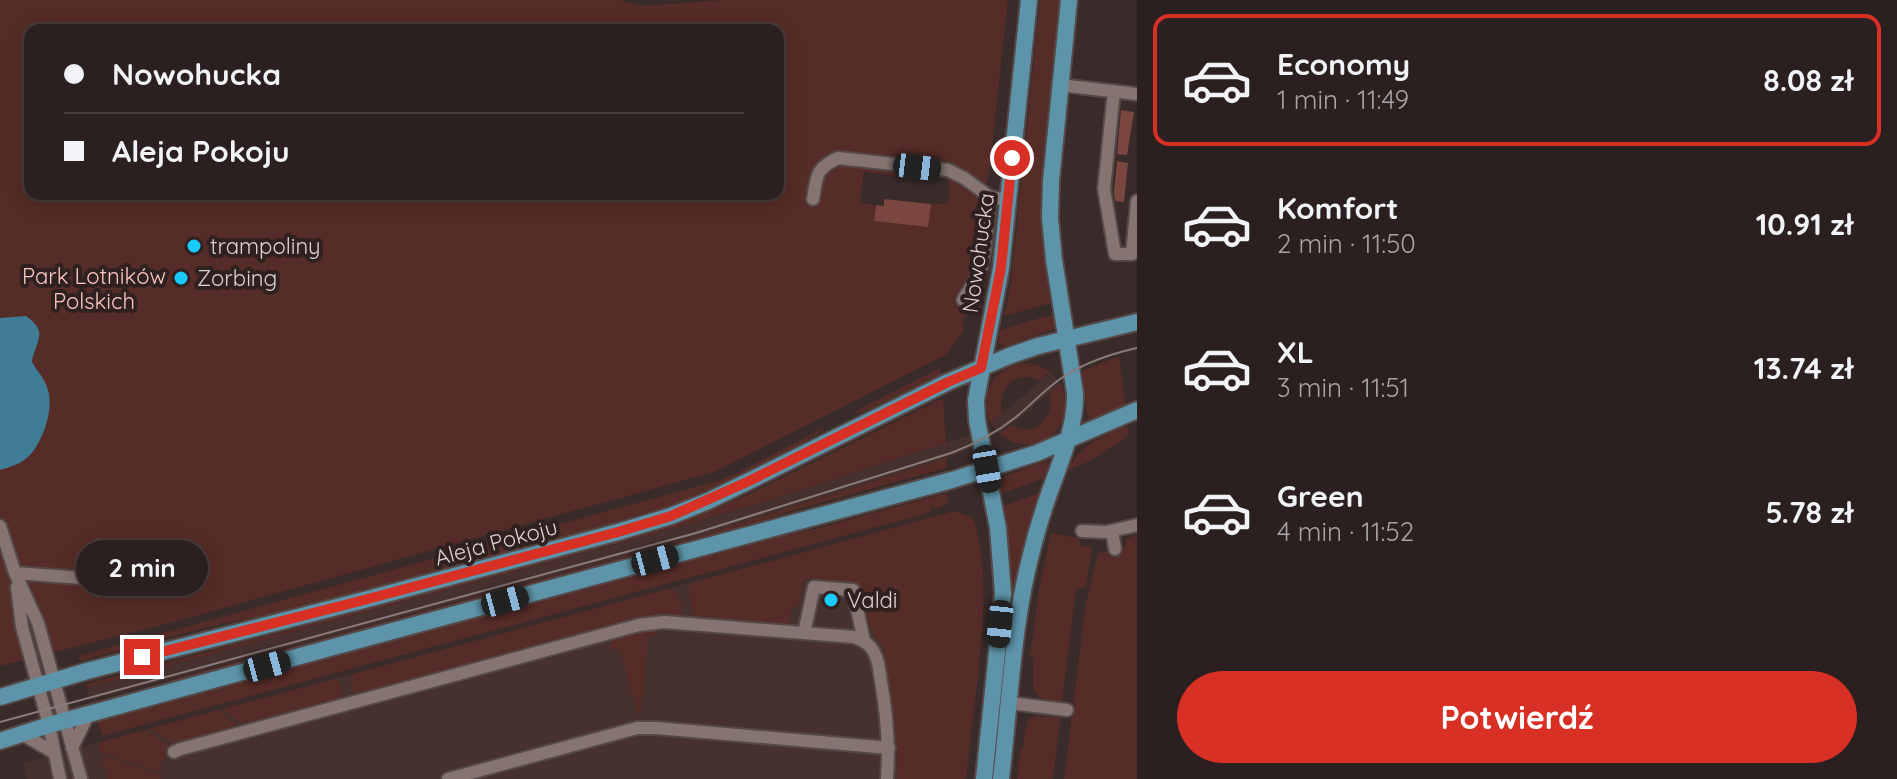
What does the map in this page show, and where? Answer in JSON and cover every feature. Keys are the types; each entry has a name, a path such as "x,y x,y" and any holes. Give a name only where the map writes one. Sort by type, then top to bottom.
{"main road":[{"name":"Nowohucka","path":"987,469 976,407 997,294 1029,0"},
{"path":"1001,779 1027,573 1040,520 1067,442 1075,399 1050,218 1069,0"},
{"path":"1066,338 1137,322"},
{"name":"Aleja Pokoju","path":"0,697 671,516 721,495 948,382 1026,350 1066,338"},
{"path":"0,741 56,723 987,469 1067,442 1137,410"},
{"path":"984,779 1003,593 998,528 987,469"}],"street":[{"path":"1060,85 1137,94"},
{"path":"1114,91 1104,189 1115,254 1134,254 1137,201"},
{"path":"813,199 817,177 825,165 838,158 948,170 990,197 1008,200"},
{"path":"963,300 975,284 981,268 990,197"},
{"path":"1082,531 1112,531 1137,525"},
{"path":"0,526 49,659 46,684"},
{"path":"1112,531 1115,549"},
{"path":"15,573 22,627 46,684 56,723 72,748 81,779"},
{"path":"15,573 150,583"},
{"path":"804,633 814,587 853,590 864,641"},
{"path":"174,752 639,625 673,622 854,637 864,641 876,653 878,663 888,723 887,779"},
{"path":"1010,703 1067,710"},
{"path":"72,748 88,715"},
{"path":"56,723 53,752 60,779"},
{"path":"448,779 637,728 889,748"},
{"path":"22,734 53,752"}],"shaded area":[{"path":"1051,372 1061,383 1032,407 1032,411 999,434 990,422"},
{"path":"970,435 972,448 947,458 697,537 90,700 87,688 683,526"},
{"path":"955,511 973,518 983,579 983,612 966,779 27,779 23,763"}],"green space":[{"name":"Park Lotników Polskich","path":"0,0 620,0 641,6 724,0 1008,0 986,185 948,165 865,166 938,175 934,180 864,172 860,203 876,205 874,221 928,227 931,204 949,203 949,176 981,198 969,217 980,224 976,273 963,331 947,354 714,472 169,623 0,666"},
{"path":"1040,0 1060,0 1041,184 1051,303 1004,316 1011,283"},
{"path":"1054,315 1055,326 1051,330 1007,346 998,343 1000,330"},
{"path":"1119,356 1125,405 1088,422 1082,371"},
{"path":"1025,363 1051,372 1039,381 1023,377 1009,384 1002,397 1003,414 990,422 986,402 991,384 1005,370"},
{"path":"938,369 943,377 884,405 855,414 854,412"},
{"path":"1061,383 1066,398 1065,412 1060,425 1051,435 1040,442 1027,444 1013,442 999,434 1012,425 1028,429 1042,423 1049,409 1049,392"},
{"path":"943,398 946,443 683,526 87,688 86,684 704,513 750,494"},
{"path":"1127,425 1127,437 1088,462 1068,470 1086,447"},
{"path":"823,428 796,449 755,471 671,509 494,559 80,661 79,656 717,481"},
{"path":"947,458 946,468 791,511 738,530 171,685 170,680 697,537"},
{"path":"1046,461 1049,463 1044,478 1001,494 1000,478"},
{"path":"947,493 948,504 935,509 932,506 931,511 925,514 102,736 97,721 761,539 811,530"},
{"path":"1039,493 1012,605 1009,605 1009,554 1004,506"},
{"path":"955,511 973,518 981,551 984,586 966,779 897,779 896,734 883,647 868,625 858,584 805,580 798,607 791,607 789,625 695,618 688,591 691,583"},
{"path":"1051,533 1079,538 1081,546 1092,547 1086,587 1076,589 1053,779 1017,779 1020,751 1029,718 1056,717 1051,702 1038,697 1033,691 1033,659 1030,656 1039,589"},
{"path":"1137,534 1137,779 1064,779 1085,608 1098,553 1125,547 1126,539"},
{"path":"672,588 678,594 683,617 659,616 626,622 355,696 351,680 353,674"},
{"path":"651,628 657,635 648,636 641,713 638,714 620,649 610,650 610,645 617,636"},
{"path":"336,679 345,699 245,726 222,709"},
{"path":"218,710 240,727 177,744 149,729"},
{"path":"145,730 172,747 162,761 160,772 100,752 98,743"},
{"path":"101,755 161,775 162,779 108,779"}],"water":[{"path":"26,316 39,332 32,362 48,390 50,406 39,442 29,456 0,470 0,318"}],"building":[{"path":"1121,110 1134,112 1127,155 1117,154"},
{"path":"1117,161 1128,163 1124,202 1115,201"},
{"path":"884,199 931,204 928,227 874,221 876,205 884,206"}],"tram line":[{"path":"0,722 696,533 951,453 1001,428 1050,386 1072,372 1098,359 1137,348"}],"place":[{"name":"trampoliny","path":"194,246"},
{"name":"Zorbing","path":"181,278"},
{"name":"Valdi","path":"831,600"}],"route":[{"path":"142,657 671,516 728,492 981,368 1001,268 1012,158"}]}
